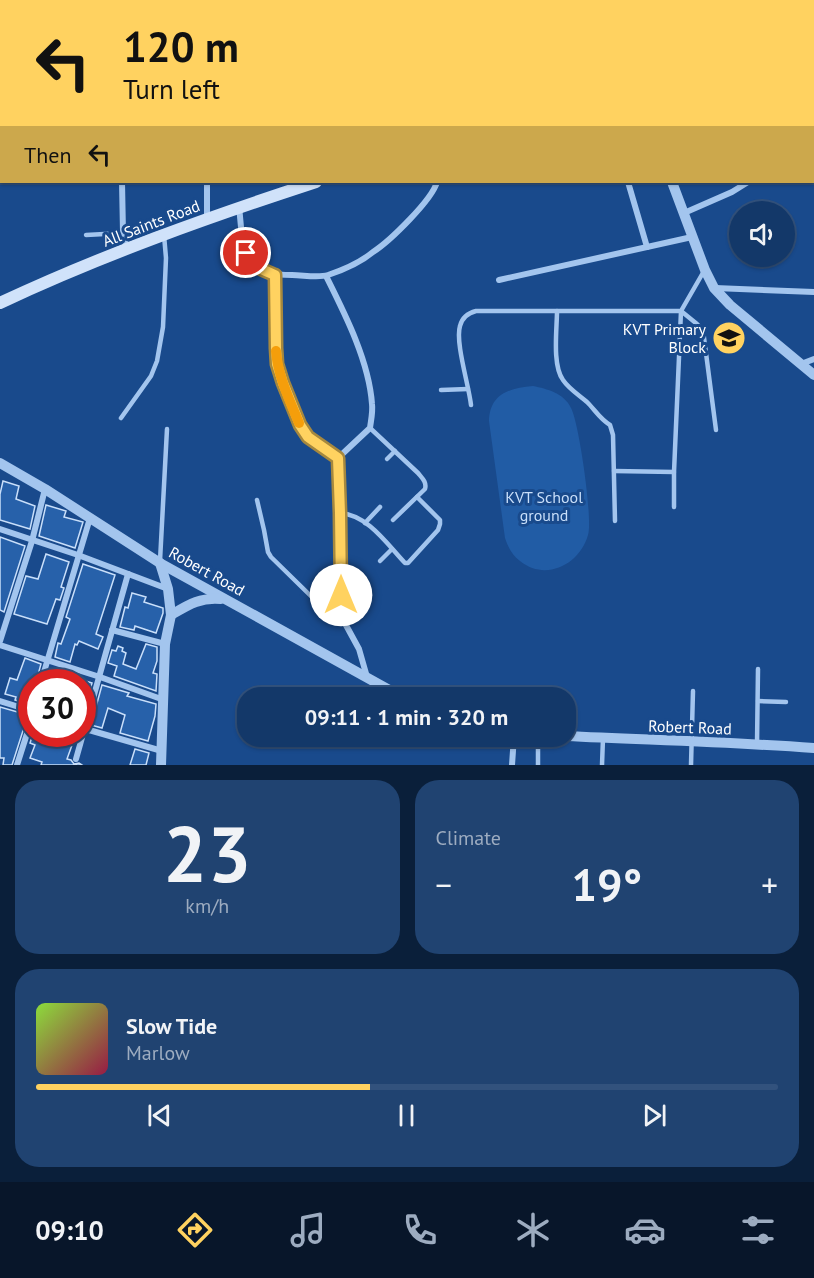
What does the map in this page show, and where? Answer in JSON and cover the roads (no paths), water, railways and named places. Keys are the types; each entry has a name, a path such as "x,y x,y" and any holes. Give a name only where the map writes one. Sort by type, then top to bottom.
{"main road":[{"name":"All Saints Road","path":"0,303 48,280 127,249 239,207 313,183"}],"street":[{"path":"122,183 123,232 127,249"},
{"path":"207,183 207,219"},
{"path":"239,207 243,240 249,260 257,267 275,275 326,276 374,252 415,213 429,197 437,183"},
{"path":"628,183 647,248"},
{"path":"672,183 714,288 730,305 814,375"},
{"path":"684,213 732,192 746,183"},
{"path":"498,280 692,237"},
{"path":"275,275 277,364 283,383 300,425 308,437 338,458"},
{"path":"326,276 347,318 364,363 372,406 370,428 338,458 341,616 359,649 367,677"},
{"path":"714,288 814,292"},
{"path":"801,364 814,359"},
{"name":"Robert Road","path":"0,463 45,489 160,563 385,687"},
{"path":"0,641 32,541 45,489"},
{"path":"45,669 90,518"},
{"path":"0,530 78,555 168,589"},
{"path":"160,563 168,589 171,615 165,644 160,765"},
{"path":"96,689 128,574"},
{"path":"171,615 193,602 210,598 226,599"},
{"path":"112,630 165,644"},
{"path":"0,645 164,700"},
{"path":"0,701 18,707"},
{"path":"96,732 162,751"},
{"name":"Robert Road","path":"576,737 814,748"},
{"path":"16,765 22,747"},
{"path":"76,759 79,747"},
{"path":"512,765 513,747"}],"lane":[{"path":"86,236 123,232"},
{"path":"121,418 151,376 157,361 163,327 166,258 164,235"},
{"path":"674,507 681,311 705,270"},
{"path":"471,405 458,338 460,323 467,314 476,311 681,311 703,330 716,430"},
{"path":"557,311 558,369 562,379 574,393 585,400 610,425 613,435 615,521"},
{"path":"441,390 468,389"},
{"path":"370,428 424,481 426,486 393,520"},
{"path":"160,563 167,429"},
{"path":"387,459 395,451"},
{"path":"614,471 674,472"},
{"path":"340,513 353,515 365,523 405,563 410,562 440,526 440,520 417,497"},
{"path":"257,500 271,557 318,603 341,616"},
{"path":"365,523 380,507"},
{"path":"380,561 392,549"},
{"path":"757,744 758,669"},
{"path":"691,765 693,691"},
{"path":"758,700 786,702"},
{"path":"602,765 603,738"},
{"path":"538,747 538,765"}],"place":[{"name":"KVT Primary Block","path":"729,338"}],"park label":[{"name":"KVT School ground","path":"544,506"}]}
